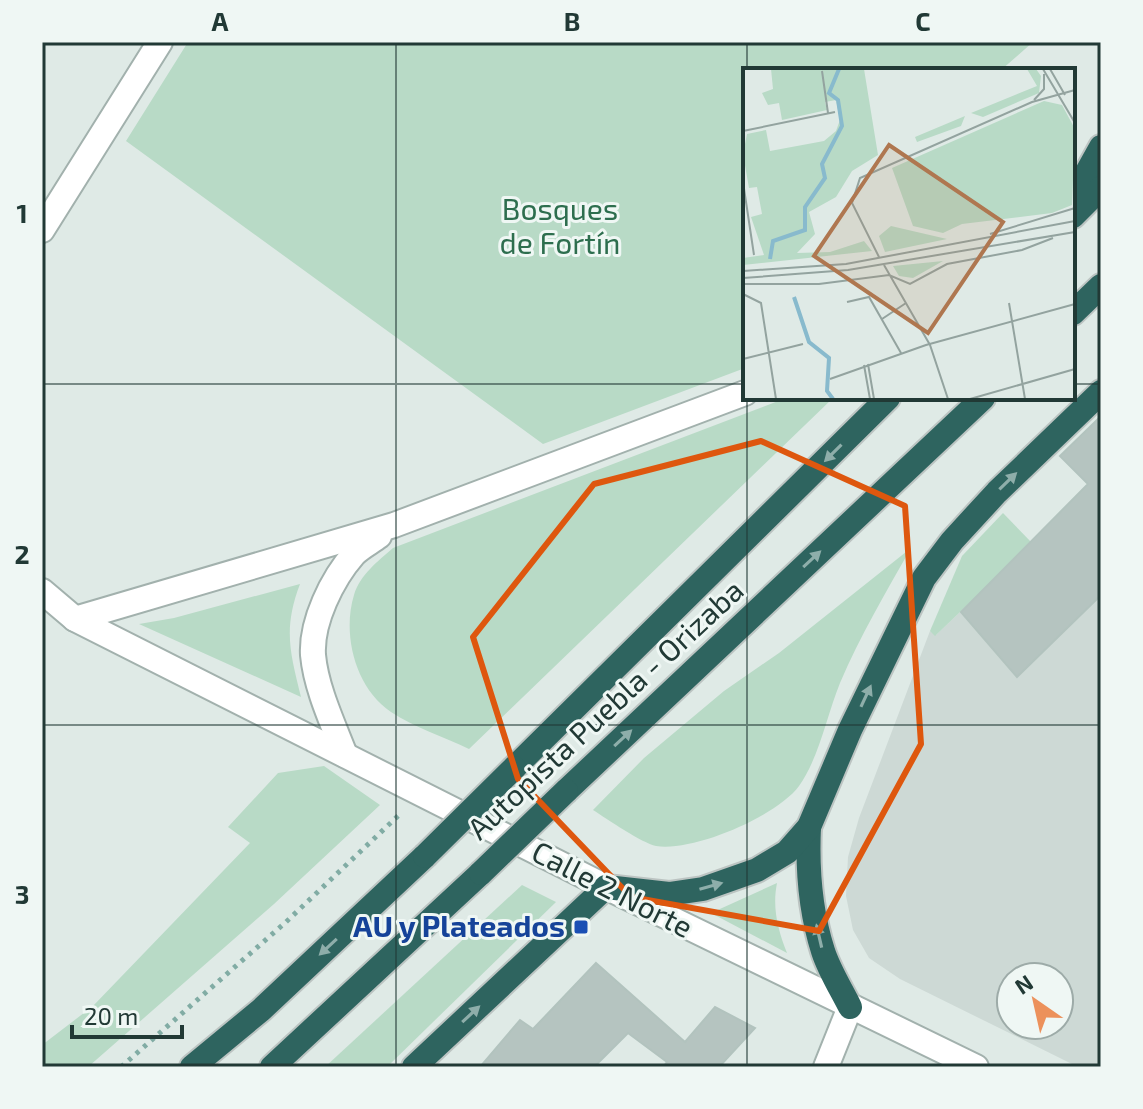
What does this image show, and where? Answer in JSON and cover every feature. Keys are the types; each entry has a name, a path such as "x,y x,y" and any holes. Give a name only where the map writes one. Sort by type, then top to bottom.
{"highway":[{"path":"1075,193 1101,147"},
{"path":"1075,214 1101,188"},
{"path":"1075,311 1101,286"},
{"path":"414,1067 606,887 669,894 703,889 757,870 787,852 809,827 850,730 924,578 952,541 997,492 1101,392"},
{"name":"Autopista Puebla - Orizaba","path":"192,1067 261,1010 425,856 886,400"},
{"name":"Autopista Puebla - Orizaba","path":"272,1067 981,400"},
{"path":"809,827 811,904 823,952 850,1007"}],"street":[{"path":"42,230 160,42"},
{"path":"75,619 394,525 743,394"},
{"path":"345,755 322,692 313,656 316,626 341,573 356,552 394,525"},
{"name":"Calle 2 Norte","path":"42,591 75,619 606,887 976,1067"},
{"path":"826,1067 850,1007"}],"highlighted area":[{"path":"761,441 905,506 921,744 819,931 631,897 518,779 473,637 594,484"}],"shaded area":[{"path":"1101,471 1101,1067 1078,1067 1025,1041 1075,1041 1075,961 995,961 995,1026 900,979 869,958 853,930 846,896 848,857 859,818 930,631 936,635 1032,543"}],"green space":[{"name":"Bosques de Fortín","path":"188,42 1033,42 1003,68 743,68 743,369 543,444 126,141"},
{"path":"781,400 831,400 469,749 391,712 368,689 360,675 351,643 354,595 370,569 393,548"},
{"path":"1003,513 1032,543 935,636 930,631 962,556"},
{"path":"911,548 848,666 812,763 799,786 788,797 773,809 734,830 672,846 650,844 593,810 644,758 724,691 779,653"},
{"path":"300,584 291,614 290,640 301,697 139,624 174,618"},
{"path":"324,766 380,805 274,904 88,1067 42,1067 42,1045 93,1006 250,843 228,827 278,773"},
{"path":"777,883 777,919 787,953 711,913"},
{"path":"522,885 556,902 387,1067 325,1067"}],"building":[{"path":"1101,416 1101,595 1017,677 961,612 1088,484 1060,456"},
{"path":"596,963 685,1042 715,1007 755,1028 719,1067 663,1067 667,1062 628,1033 594,1067 480,1067 520,1020 533,1029"}],"place":[{"name":"AU y Plateados","path":"581,927"}]}
